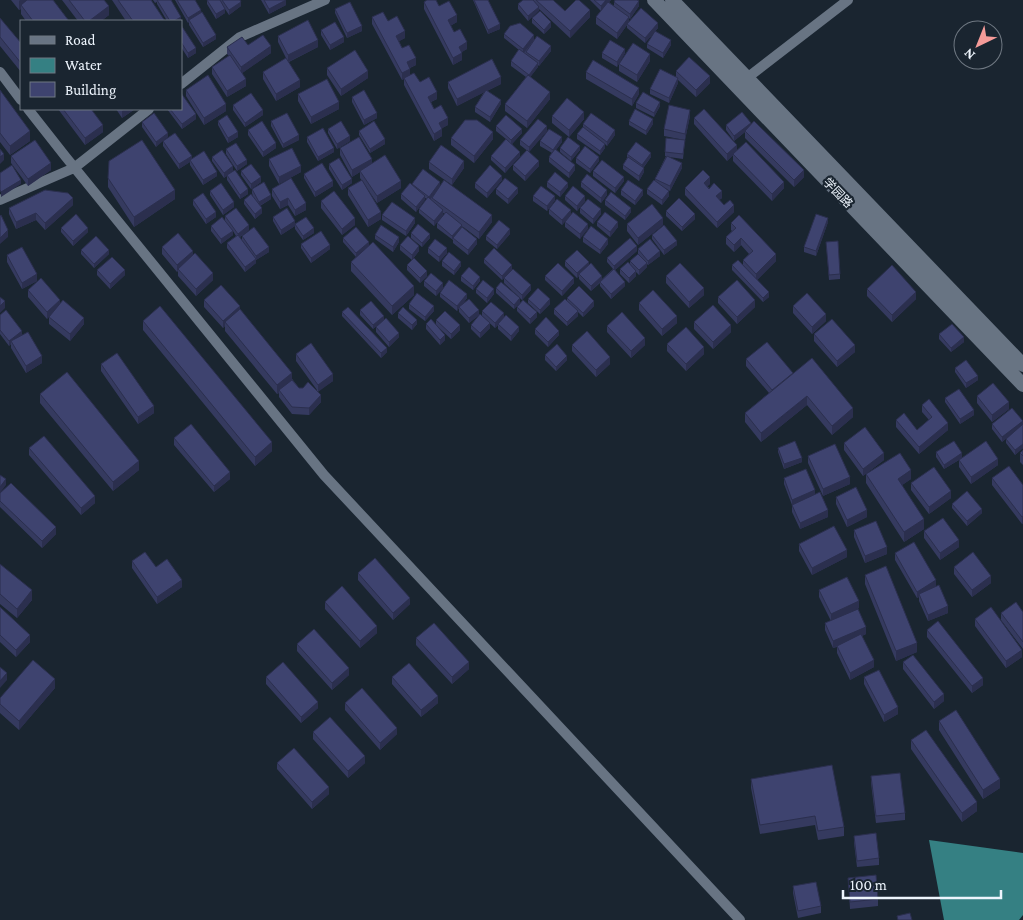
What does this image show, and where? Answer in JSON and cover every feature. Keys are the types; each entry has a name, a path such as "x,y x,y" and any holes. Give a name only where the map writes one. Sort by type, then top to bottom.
{"main road":[{"name":"学园路","path":"654,0 1023,385"},
{"path":"672,0 1023,366"}],"street":[{"path":"182,83 240,37 325,0"},
{"path":"747,78 848,0"},
{"path":"0,72 20,99"},
{"path":"29,110 324,475 740,920"},
{"path":"0,200 74,168 148,110"}],"water":[{"path":"929,840 1023,853 1023,915 1019,920 944,920"}],"building":[{"path":"27,0 53,0 68,20 32,20 21,5"},
{"path":"69,0 104,0 109,6 90,20 84,20"},
{"path":"118,0 151,0 164,20 132,20"},
{"path":"157,0 171,0 181,17 176,20 169,20"},
{"path":"177,0 195,0 201,10 188,18"},
{"path":"207,0 220,0 225,9 216,14"},
{"path":"222,0 240,0 241,2 229,10"},
{"path":"264,0 286,0 269,9"},
{"path":"436,0 439,6 449,1 457,15 448,20 454,32 460,29 467,42 459,47 462,53 453,58 424,2"},
{"path":"474,0 488,0 500,24 488,30"},
{"path":"523,0 533,0 539,7 528,16 518,4"},
{"path":"536,0 553,0 565,11 576,0 579,0 590,10 570,31"},
{"path":"594,0 606,0 601,6"},
{"path":"615,0 639,1 630,14 614,2"},
{"path":"350,2 362,26 347,33 335,9"},
{"path":"608,2 629,17 617,33 596,17"},
{"path":"641,8 658,23 645,38 627,24"},
{"path":"540,11 551,22 544,30 532,18"},
{"path":"202,12 216,35 203,43 189,20"},
{"path":"383,12 388,21 397,16 405,31 396,36 402,48 409,45 416,58 407,62 410,69 402,73 372,17"},
{"path":"0,18 20,42 20,62 0,37"},
{"path":"308,20 318,40 288,55 278,36"},
{"path":"335,22 344,37 330,45 321,30"},
{"path":"520,23 534,35 523,49 504,34 510,26"},
{"path":"182,27 196,48 188,53 182,44"},
{"path":"655,31 671,40 663,53 647,44"},
{"path":"263,35 271,46 241,67 227,47 242,37 248,45"},
{"path":"537,36 551,46 539,61 526,52"},
{"path":"610,40 625,49 617,62 602,53"},
{"path":"633,43 650,54 637,75 619,64"},
{"path":"519,49 538,63 529,75 511,61"},
{"path":"355,50 368,71 341,89 327,68"},
{"path":"230,55 246,79 227,91 212,67"},
{"path":"689,57 710,76 696,90 676,71"},
{"path":"286,58 300,80 276,94 263,72"},
{"path":"492,59 501,77 457,99 448,82"},
{"path":"593,60 639,88 632,99 586,72"},
{"path":"660,69 678,78 669,98 650,89"},
{"path":"414,73 420,82 429,77 437,92 428,97 434,109 441,105 448,118 439,123 442,129 434,134 404,78"},
{"path":"208,75 226,104 204,118 186,90"},
{"path":"528,75 550,92 527,121 505,104"},
{"path":"327,79 339,102 311,117 298,94"},
{"path":"0,90 30,131 10,146 0,133"},
{"path":"364,90 377,113 364,120 352,97"},
{"path":"486,90 501,100 490,117 475,107"},
{"path":"643,92 660,102 654,113 636,103"},
{"path":"251,93 263,110 245,123 233,105"},
{"path":"182,94 196,114 182,124 171,110 182,110"},
{"path":"567,98 584,112 569,130 552,116"},
{"path":"669,105 690,110 685,134 664,129"},
{"path":"635,109 653,119 646,131 629,121"},
{"path":"704,109 737,145 727,154 694,118"},
{"path":"64,110 92,110 103,125 85,138"},
{"path":"742,112 751,123 734,136 726,125"},
{"path":"154,113 168,133 156,142 142,122"},
{"path":"287,113 299,135 283,144 271,121"},
{"path":"591,113 615,130 607,142 583,124"},
{"path":"227,115 238,132 228,138 218,121"},
{"path":"506,115 522,129 511,140 496,126"},
{"path":"538,119 547,126 529,147 520,140"},
{"path":"465,120 477,120 493,132 474,156 451,138"},
{"path":"262,121 276,143 263,152 248,130"},
{"path":"341,121 350,136 337,144 328,129"},
{"path":"374,121 385,139 370,149 359,131"},
{"path":"754,121 804,170 794,180 745,131"},
{"path":"583,127 605,144 600,151 577,134"},
{"path":"323,128 334,148 318,157 307,137"},
{"path":"549,129 562,137 553,150 540,141"},
{"path":"175,133 192,156 179,164 163,141"},
{"path":"359,137 372,159 352,170 340,148"},
{"path":"568,137 580,146 571,157 560,148"},
{"path":"666,138 685,140 683,154 665,152"},
{"path":"506,139 520,152 505,168 491,156"},
{"path":"35,140 51,163 28,179 11,156"},
{"path":"142,140 175,190 134,217 108,178 109,161"},
{"path":"636,142 651,153 642,165 627,154"},
{"path":"746,142 784,182 772,194 733,154"},
{"path":"236,143 247,160 237,166 226,149"},
{"path":"441,145 464,161 452,179 429,162"},
{"path":"585,146 599,157 590,169 576,158"},
{"path":"292,148 301,166 279,177 269,159"},
{"path":"0,149 4,154 0,157"},
{"path":"555,149 575,165 569,173 549,157"},
{"path":"222,150 233,166 224,173 212,157"},
{"path":"527,150 539,161 525,176 513,165"},
{"path":"204,151 217,172 203,180 190,160"},
{"path":"385,155 401,181 377,196 360,171"},
{"path":"667,156 682,163 670,186 655,179"},
{"path":"628,157 644,168 639,176 623,165"},
{"path":"339,158 352,179 342,185 329,164"},
{"path":"602,160 624,177 615,188 593,171"},
{"path":"322,163 333,181 315,192 304,174"},
{"path":"251,164 261,177 251,184 241,171"},
{"path":"12,165 21,180 1,192 0,173"},
{"path":"490,165 502,176 487,193 475,183"},
{"path":"423,169 440,182 429,197 412,184"},
{"path":"235,170 248,189 240,195 227,175"},
{"path":"703,170 710,177 704,183 709,189 714,183 722,191 716,196 724,205 730,200 734,205 717,222 685,188"},
{"path":"555,172 568,183 560,192 547,182"},
{"path":"587,174 607,190 601,198 581,182"},
{"path":"291,178 306,203 295,210 288,198 280,202 272,189"},
{"path":"505,178 518,188 508,199 496,189"},
{"path":"362,180 381,212 368,220 348,188"},
{"path":"444,180 492,215 479,232 432,198"},
{"path":"628,180 643,190 635,201 621,190"},
{"path":"654,180 669,191 662,200 647,189"},
{"path":"264,182 271,195 259,202 252,189"},
{"path":"221,183 234,202 223,210 210,191"},
{"path":"410,183 425,196 416,207 401,194"},
{"path":"541,186 555,196 547,206 533,196"},
{"path":"573,186 585,196 577,206 565,196"},
{"path":"45,190 68,193 73,198 45,223 36,213 16,222 9,208"},
{"path":"334,191 355,218 342,229 321,201"},
{"path":"611,192 631,208 625,216 605,200"},
{"path":"203,193 216,212 206,219 193,200"},
{"path":"251,194 262,208 255,214 244,200"},
{"path":"428,197 443,210 434,221 419,209"},
{"path":"679,198 695,214 682,227 666,211"},
{"path":"557,199 571,210 562,220 549,209"},
{"path":"588,199 601,209 593,219 580,208"},
{"path":"392,202 415,218 406,231 382,215"},
{"path":"652,204 663,218 638,238 627,224"},
{"path":"236,208 249,225 238,234 225,216"},
{"path":"287,208 295,221 281,230 273,217"},
{"path":"446,212 462,225 452,236 437,223"},
{"path":"573,212 588,224 580,234 565,222"},
{"path":"605,212 618,222 610,232 597,222"},
{"path":"76,214 88,228 73,241 61,228"},
{"path":"816,214 828,218 816,251 804,247"},
{"path":"739,215 776,254 756,274 743,260 753,251 741,238 734,245 726,237 736,228 731,223"},
{"path":"0,216 8,230 0,238"},
{"path":"222,217 233,231 221,239 211,226"},
{"path":"306,217 314,228 303,236 295,224"},
{"path":"499,220 510,229 497,245 486,236"},
{"path":"418,224 430,234 422,243 411,233"},
{"path":"381,225 399,237 393,247 375,235"},
{"path":"664,225 677,241 664,250 652,235"},
{"path":"591,226 608,239 600,250 583,237"},
{"path":"254,227 269,247 256,256 242,236"},
{"path":"356,227 369,242 356,253 343,238"},
{"path":"462,227 477,239 468,250 453,238"},
{"path":"321,231 330,245 311,258 301,244"},
{"path":"178,233 193,251 177,265 162,247"},
{"path":"238,235 256,259 245,267 227,243"},
{"path":"96,236 109,250 94,264 81,250"},
{"path":"408,236 419,246 412,255 400,245"},
{"path":"630,238 637,246 614,266 607,258"},
{"path":"435,239 447,248 439,257 428,248"},
{"path":"650,239 660,251 648,261 638,249"},
{"path":"838,241 840,274 829,275 826,242"},
{"path":"373,242 414,286 392,306 351,262"},
{"path":"22,247 37,274 22,283 7,255"},
{"path":"494,248 512,265 502,276 484,259"},
{"path":"577,250 589,262 577,273 565,261"},
{"path":"449,252 461,262 454,271 442,261"},
{"path":"195,253 213,273 196,289 178,269"},
{"path":"638,254 647,263 639,270 630,261"},
{"path":"112,257 125,270 110,284 97,270"},
{"path":"414,258 427,271 420,278 407,265"},
{"path":"738,260 769,292 763,298 732,265"},
{"path":"628,262 636,271 629,278 620,269"},
{"path":"558,263 574,278 562,291 545,276"},
{"path":"591,263 602,276 591,286 579,274"},
{"path":"680,263 704,288 689,302 666,276"},
{"path":"892,265 916,292 892,315 867,289"},
{"path":"469,267 480,277 473,286 461,276"},
{"path":"513,269 531,285 522,295 504,278"},
{"path":"614,269 625,282 611,294 600,282"},
{"path":"431,273 443,283 436,291 424,281"},
{"path":"41,278 60,300 47,312 28,290"},
{"path":"449,280 467,294 457,306 440,293"},
{"path":"483,280 494,289 487,298 476,289"},
{"path":"737,280 755,300 737,317 718,297"},
{"path":"501,282 520,298 514,305 496,288"},
{"path":"221,285 240,306 223,321 204,300"},
{"path":"579,286 594,301 583,313 567,298"},
{"path":"538,288 550,299 540,310 528,299"},
{"path":"653,290 677,316 662,329 639,303"},
{"path":"417,293 434,306 425,317 409,304"},
{"path":"807,293 826,314 812,327 793,306"},
{"path":"0,297 5,301 0,306"},
{"path":"469,299 479,310 469,318 459,307"},
{"path":"565,299 578,311 567,322 554,309"},
{"path":"63,300 84,318 70,334 49,317"},
{"path":"523,300 537,312 530,319 517,307"},
{"path":"371,301 384,316 373,325 360,310"},
{"path":"491,302 504,313 495,323 482,311"},
{"path":"713,305 731,325 713,342 694,322"},
{"path":"160,306 272,442 255,457 143,321"},
{"path":"348,307 387,348 381,353 342,312"},
{"path":"403,307 417,320 412,325 398,313"},
{"path":"240,309 292,373 277,385 225,322"},
{"path":"6,310 22,331 9,341 0,330 0,315"},
{"path":"445,311 460,325 451,334 436,320"},
{"path":"622,312 645,338 631,351 607,326"},
{"path":"480,314 490,323 480,333 471,325"},
{"path":"506,315 519,327 511,336 498,324"},
{"path":"546,317 559,331 548,342 535,329"},
{"path":"386,318 399,333 389,342 376,327"},
{"path":"431,319 445,335 440,340 426,324"},
{"path":"832,319 855,345 837,361 814,334"},
{"path":"952,324 964,337 951,348 939,334"},
{"path":"686,327 704,347 686,364 667,344"},
{"path":"587,331 610,357 596,370 572,345"},
{"path":"28,332 42,356 26,366 11,341"},
{"path":"767,342 793,373 772,390 746,359"},
{"path":"311,343 333,374 318,385 296,354"},
{"path":"557,344 567,356 556,367 545,355"},
{"path":"117,353 154,406 138,417 101,364"},
{"path":"812,358 853,408 832,426 807,396 761,433 745,413"},
{"path":"966,360 978,376 966,383 955,368"},
{"path":"67,372 139,461 113,482 40,394"},
{"path":"292,380 299,388 303,388 308,382 321,395 309,408 292,407 279,390"},
{"path":"993,383 1009,402 992,415 977,396"},
{"path":"959,389 974,410 960,419 945,398"},
{"path":"929,399 948,423 919,447 896,420 904,413 917,430 932,417 922,405"},
{"path":"1012,408 1023,421 1002,437 992,424"},
{"path":"191,424 230,472 214,486 174,438"},
{"path":"1023,424 1023,444 1015,450 1006,439"},
{"path":"865,427 884,453 863,469 844,443"},
{"path":"44,436 95,496 81,508 29,448"},
{"path":"795,441 802,458 784,464 778,448"},
{"path":"954,441 962,453 944,465 936,452"},
{"path":"986,441 998,459 971,477 959,460"},
{"path":"835,444 850,477 823,489 808,456"},
{"path":"900,453 911,470 898,479 924,519 904,532 866,474"},
{"path":"1009,466 1023,485 1022,517 992,478"},
{"path":"934,467 951,491 929,507 911,483"},
{"path":"806,469 815,490 792,500 784,478"},
{"path":"0,475 6,479 0,487"},
{"path":"11,483 56,527 42,541 0,501 0,493"},
{"path":"856,487 867,510 847,520 836,497"},
{"path":"967,491 982,509 967,521 952,504"},
{"path":"820,492 828,510 800,523 792,505"},
{"path":"943,518 959,540 940,553 924,531"},
{"path":"876,521 887,547 865,556 854,530"},
{"path":"834,526 847,550 812,568 799,544"},
{"path":"914,542 936,580 917,592 895,553"},
{"path":"145,552 156,567 167,559 182,580 157,597 132,561"},
{"path":"973,552 991,576 972,590 954,567"},
{"path":"375,558 410,598 393,613 358,573"},
{"path":"0,564 32,590 17,609 0,594"},
{"path":"886,566 917,643 896,651 865,575"},
{"path":"847,577 859,601 831,614 819,590"},
{"path":"939,585 948,606 928,615 919,594"},
{"path":"342,586 377,626 360,641 325,602"},
{"path":"1016,602 1023,612 1023,642 1001,613"},
{"path":"0,607 30,635 16,650 0,635"},
{"path":"991,607 1022,650 1006,661 975,619"},
{"path":"858,609 866,627 833,641 825,623"},
{"path":"938,621 983,678 972,686 927,630"},
{"path":"434,623 469,662 452,677 416,638"},
{"path":"314,629 349,668 332,683 297,644"},
{"path":"861,634 874,660 850,673 837,646"},
{"path":"913,655 944,694 934,702 903,662"},
{"path":"33,660 55,679 19,721 0,704 0,698"},
{"path":"283,662 318,702 301,717 266,677"},
{"path":"409,663 438,696 421,710 392,677"},
{"path":"0,667 7,673 0,681"},
{"path":"879,670 898,707 884,715 864,677"},
{"path":"362,688 397,728 380,743 345,703"},
{"path":"956,710 1000,779 983,790 939,721"},
{"path":"330,717 365,756 348,771 313,732"},
{"path":"926,730 977,802 962,813 911,740"},
{"path":"294,748 329,787 312,802 277,763"},
{"path":"832,765 844,827 818,831 815,816 760,825 751,779"},
{"path":"900,773 905,813 876,816 871,776"},
{"path":"876,833 879,858 857,861 854,836"},
{"path":"876,875 878,899 850,902 848,878"},
{"path":"816,882 821,906 798,911 793,886"},
{"path":"910,913 912,920 898,920 897,916"}]}
